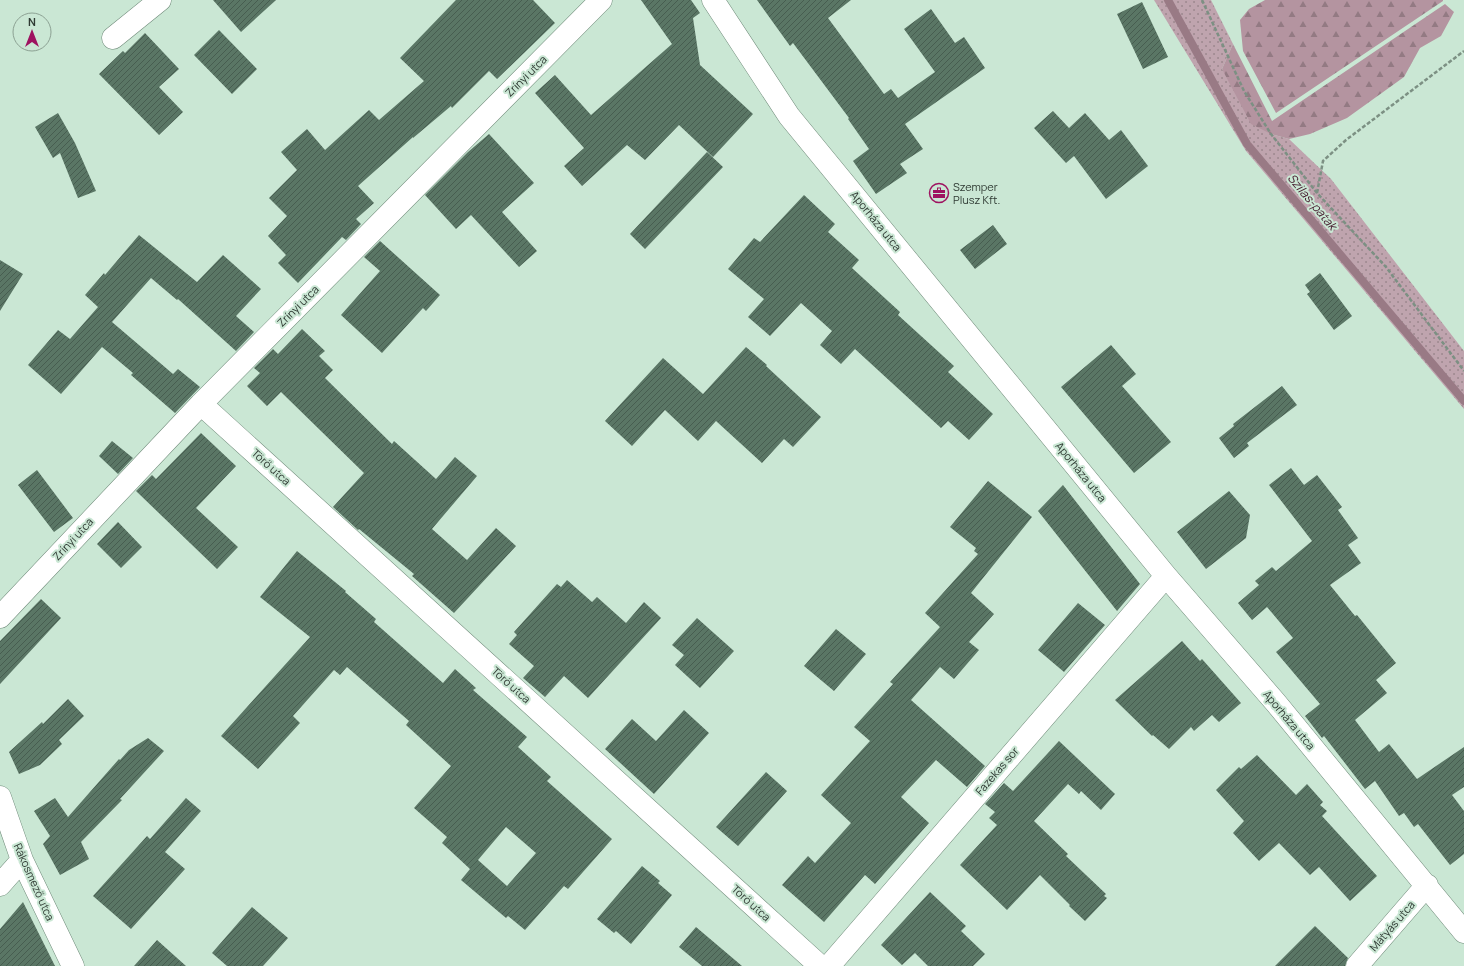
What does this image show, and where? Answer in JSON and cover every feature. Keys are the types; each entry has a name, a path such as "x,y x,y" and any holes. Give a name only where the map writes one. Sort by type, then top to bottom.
{"street":[{"path":"113,38 160,0"},
{"name":"Zrínyi utca","path":"0,617 201,404 600,0"},
{"name":"Aporháza utca","path":"713,0 789,116 1166,576 1276,703 1464,932"},
{"name":"Törő utca","path":"201,404 820,966"},
{"name":"Fazekas sor","path":"829,966 1166,576"},
{"name":"Rákosmező utca","path":"0,797 22,860 73,966"},
{"path":"0,885 22,860"},
{"name":"Mátyás utca","path":"1357,966 1426,885"}],"path":[{"path":"1202,0 1244,91 1271,134 1317,193 1386,267 1464,371"},
{"path":"1317,193 1323,161 1346,140 1464,51"}],"shaded area":[{"path":"1154,0 1211,0 1233,44 1222,69 1271,134 1289,139 1331,179 1464,351 1464,409 1246,151"}],"green space":[{"path":"1265,0 1443,1 1276,113 1243,51 1240,20 1249,9"},
{"path":"1445,4 1454,12 1441,36 1420,48 1404,77 1347,118 1310,134 1289,139 1271,134 1251,124 1222,69 1233,44 1272,121"}],"building":[{"path":"213,0 276,0 241,32"},
{"path":"456,0 533,0 555,23 497,79 489,71 452,108 451,106 413,137 358,186 374,203 356,219 361,224 346,240 342,237 298,283 278,263 286,255 268,236 287,216 269,198 297,170 281,152 307,129 325,150 369,110 379,120 424,81 400,58"},
{"path":"641,0 691,0 700,13 693,18 700,65 753,114 713,157 679,125 645,160 627,145 582,186 564,166 584,148 535,93 555,75 591,115 672,44"},
{"path":"757,0 851,0 828,18 884,94 891,89 898,98 935,72 904,29 931,9 955,43 964,37 985,68 905,124 923,149 900,164 907,173 876,194 853,161 869,149 848,119 849,118 793,43 790,46"},
{"path":"1142,2 1168,57 1143,69 1117,14"},
{"path":"219,30 257,69 232,94 194,55"},
{"path":"145,33 179,69 159,87 183,112 159,135 99,74 123,51 125,53"},
{"path":"1053,111 1069,128 1085,113 1109,140 1121,130 1148,166 1106,199 1074,156 1066,163 1034,128"},
{"path":"58,113 75,143 96,191 78,198 60,153 53,158 35,127"},
{"path":"489,134 534,183 502,212 537,251 519,267 471,215 456,229 425,195 468,152"},
{"path":"707,152 723,167 645,249 630,234"},
{"path":"804,195 835,224 828,232 859,260 852,268 900,312 898,315 954,366 948,372 993,414 969,440 948,421 941,428 855,349 841,364 820,345 832,331 801,303 770,336 748,317 764,299 728,269 754,238 760,242"},
{"path":"993,225 1007,244 975,269 960,250"},
{"path":"139,235 197,282 223,255 261,289 236,316 254,332 236,351 178,299 177,300 151,278 112,322 173,374 178,369 200,387 175,413 131,375 133,373 102,347 61,394 28,365 58,330 70,339 98,307 85,295 104,273 105,275"},
{"path":"380,241 440,295 426,311 423,308 382,353 341,315 380,271 364,257"},
{"path":"0,260 23,274 0,311"},
{"path":"1320,273 1352,316 1334,330 1307,294 1310,292 1305,285"},
{"path":"302,329 325,351 319,356 333,370 325,378 392,444 394,441 436,479 455,457 477,476 432,529 467,560 496,528 516,546 454,613 412,576 414,574 359,529 358,530 333,507 364,473 281,392 267,406 247,386 260,373 254,368 273,349 278,354"},
{"path":"1111,345 1136,374 1122,386 1171,442 1134,473 1061,387"},
{"path":"746,347 821,417 793,447 784,439 762,463 716,421 698,441 665,410 632,446 605,421 663,358 703,394"},
{"path":"1282,386 1297,405 1247,443 1249,446 1234,458 1219,438 1234,426 1233,424"},
{"path":"201,433 236,466 196,508 238,547 217,569 136,491 152,475 156,479"},
{"path":"112,441 133,458 118,474 99,456"},
{"path":"1291,468 1304,485 1317,475 1342,507 1338,510 1358,538 1348,545 1361,563 1330,585 1355,616 1357,615 1396,663 1376,680 1387,693 1355,720 1379,752 1389,744 1417,779 1464,747 1464,787 1452,795 1464,811 1464,854 1450,865 1418,824 1414,827 1404,813 1399,816 1375,781 1365,789 1324,736 1322,738 1305,716 1320,704 1276,652 1293,638 1267,607 1252,620 1238,603 1259,585 1255,581 1272,567 1276,571 1312,541 1269,485"},
{"path":"37,470 73,518 54,532 18,485"},
{"path":"988,481 1032,517 971,593 994,614 969,642 979,650 954,679 940,667 911,700 985,766 967,787 936,760 901,797 929,823 875,884 865,875 824,922 782,885 808,856 815,863 851,823 821,795 870,741 854,727 893,684 890,682 940,627 925,613 978,554 974,551 976,548 950,527"},
{"path":"1063,485 1140,584 1117,611 1038,511"},
{"path":"1229,491 1250,515 1246,538 1206,569 1177,532"},
{"path":"118,522 142,547 121,568 97,544"},
{"path":"297,551 346,591 345,592 376,619 374,622 443,683 455,669 476,688 473,690 527,737 518,747 551,777 547,781 612,839 568,889 564,886 525,930 508,916 506,918 461,880 470,869 442,843 447,837 414,808 451,766 406,725 409,721 347,667 340,675 334,670 293,716 300,723 258,769 221,736 310,637 260,597","holes":["506,827 536,853 507,886 478,860"]},
{"path":"567,580 592,602 597,597 626,623 644,602 661,618 588,698 564,676 545,697 523,678 534,666 509,644 517,635 514,632 557,584 561,587"},
{"path":"41,599 61,618 0,684 0,641"},
{"path":"1078,603 1105,625 1064,672 1038,650"},
{"path":"697,618 734,651 700,688 675,665 684,655 672,645"},
{"path":"836,629 866,654 834,691 804,666"},
{"path":"1182,641 1200,661 1202,659 1241,703 1219,722 1212,715 1194,731 1191,727 1169,749 1153,735 1152,736 1115,700"},
{"path":"68,699 84,716 59,740 62,744 40,765 19,774 9,752 42,722 43,724"},
{"path":"684,710 709,733 654,794 605,749 632,719 656,741"},
{"path":"148,738 164,751 120,799 122,800 81,842 89,859 60,875 43,844 50,836 34,811 55,798 68,817 119,759 120,760 129,750"},
{"path":"1059,741 1115,794 1101,810 1081,791 1079,794 1068,784 1034,821 1068,854 1066,856 1106,894 1104,896 1107,898 1085,921 1040,875 1007,910 960,865 997,825 989,818 995,812 985,804 1004,783 1013,791"},
{"path":"1257,755 1296,795 1307,784 1323,802 1320,805 1327,811 1322,816 1377,876 1350,901 1319,867 1310,875 1279,843 1259,861 1233,833 1244,821 1216,790 1239,767 1241,769"},
{"path":"766,772 787,791 738,846 716,827"},
{"path":"186,798 201,811 165,852 185,869 131,929 93,896 147,836 150,839"},
{"path":"642,866 660,881 658,883 672,895 631,944 616,931 614,933 597,919"},
{"path":"930,892 966,926 961,931 985,954 973,966 928,966 915,953 902,965 881,945"},
{"path":"23,902 55,966 0,966 0,929"},
{"path":"252,907 288,938 263,966 227,966 212,953"},
{"path":"1315,926 1348,958 1345,966 1275,966"},
{"path":"696,927 742,966 702,966 679,947"},
{"path":"157,940 186,966 134,966"}],"waterway":[{"name":"Szilas-patak","path":"1168,0 1247,144 1464,401"}],"place":[{"name":"Szemper Plusz Kft.","path":"939,193"}]}
